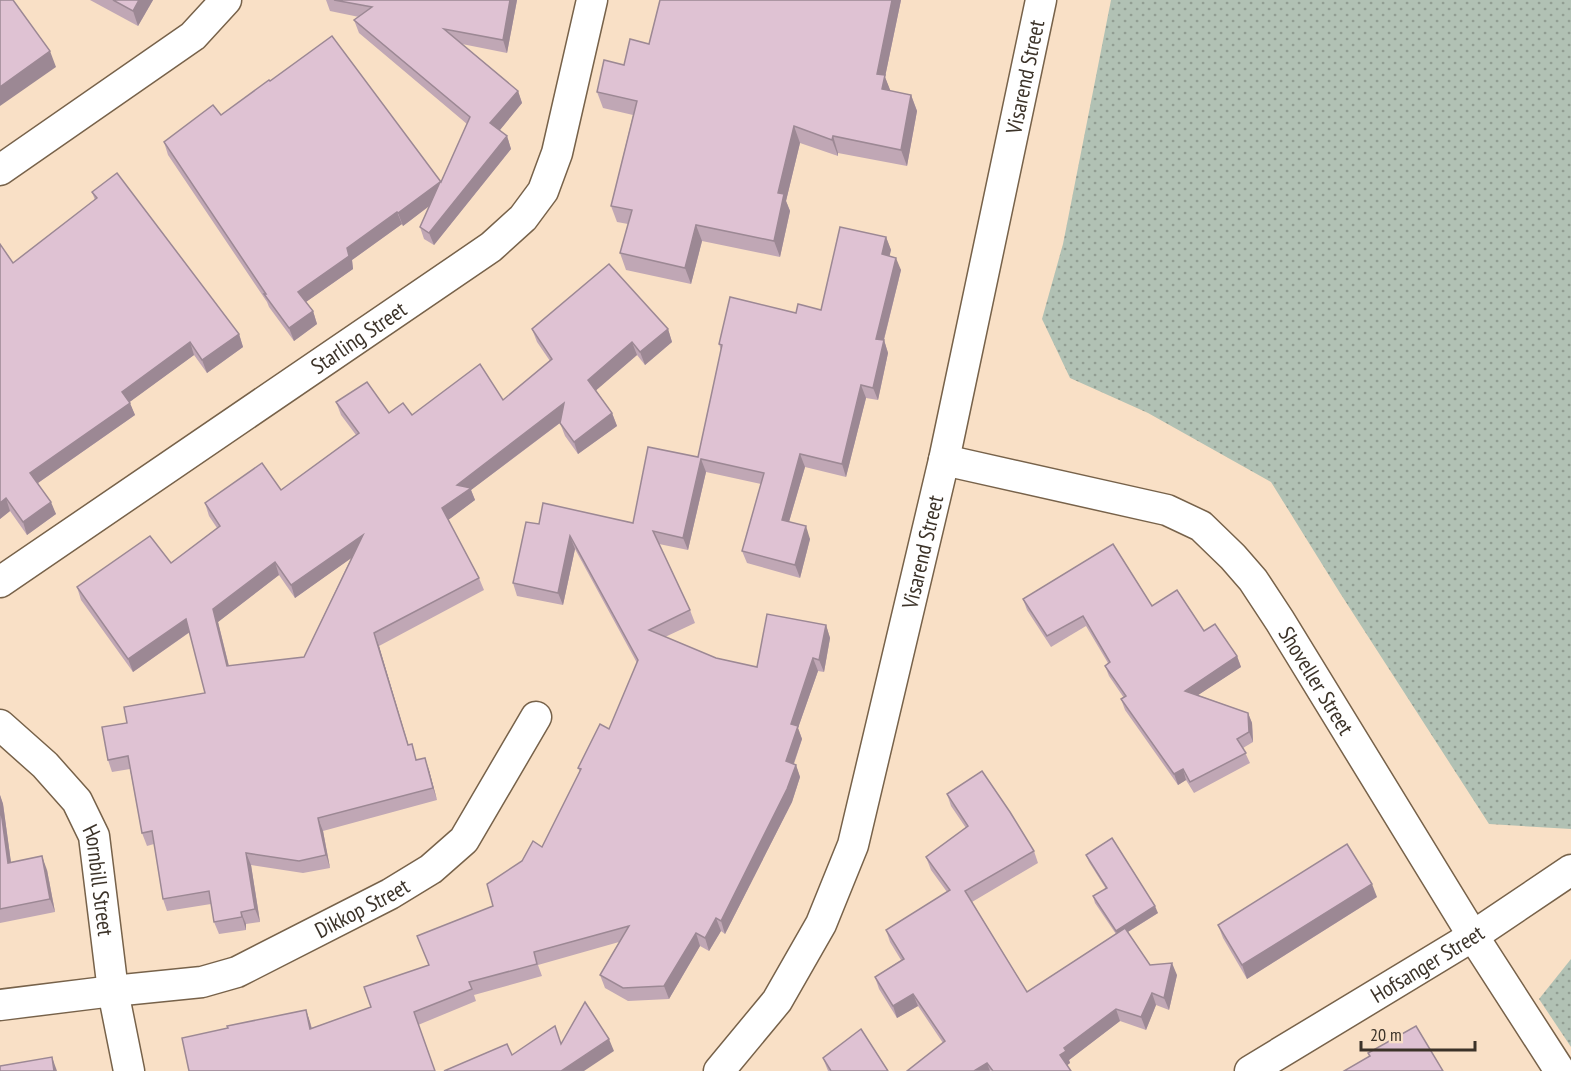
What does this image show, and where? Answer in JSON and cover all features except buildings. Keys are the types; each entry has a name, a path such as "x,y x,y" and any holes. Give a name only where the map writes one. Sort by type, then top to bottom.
{"street":[{"path":"0,170 193,36 226,0"},
{"name":"Starling Street","path":"0,582 491,247 523,218 543,191 557,153 592,0"},
{"name":"Visarend Street","path":"719,1071 777,1001 821,924 853,844 944,460 1041,0"},
{"name":"Shoveller Street","path":"944,460 1167,510 1201,526 1233,557 1266,601 1473,936 1560,1071"},
{"name":"Dikkop Street","path":"0,1005 202,982 237,972 390,894 431,869 464,840 536,717"},
{"name":"Hornbill Street","path":"0,725 45,765 77,801 94,836 113,991 129,1071"},
{"name":"Hofsanger Street","path":"1250,1071 1473,936 1571,870"}],"green space":[{"path":"1111,0 1571,0 1571,829 1489,824 1271,482 1148,413 1070,378 1042,319 1063,244"},
{"path":"1571,959 1571,1047 1539,999"}]}
